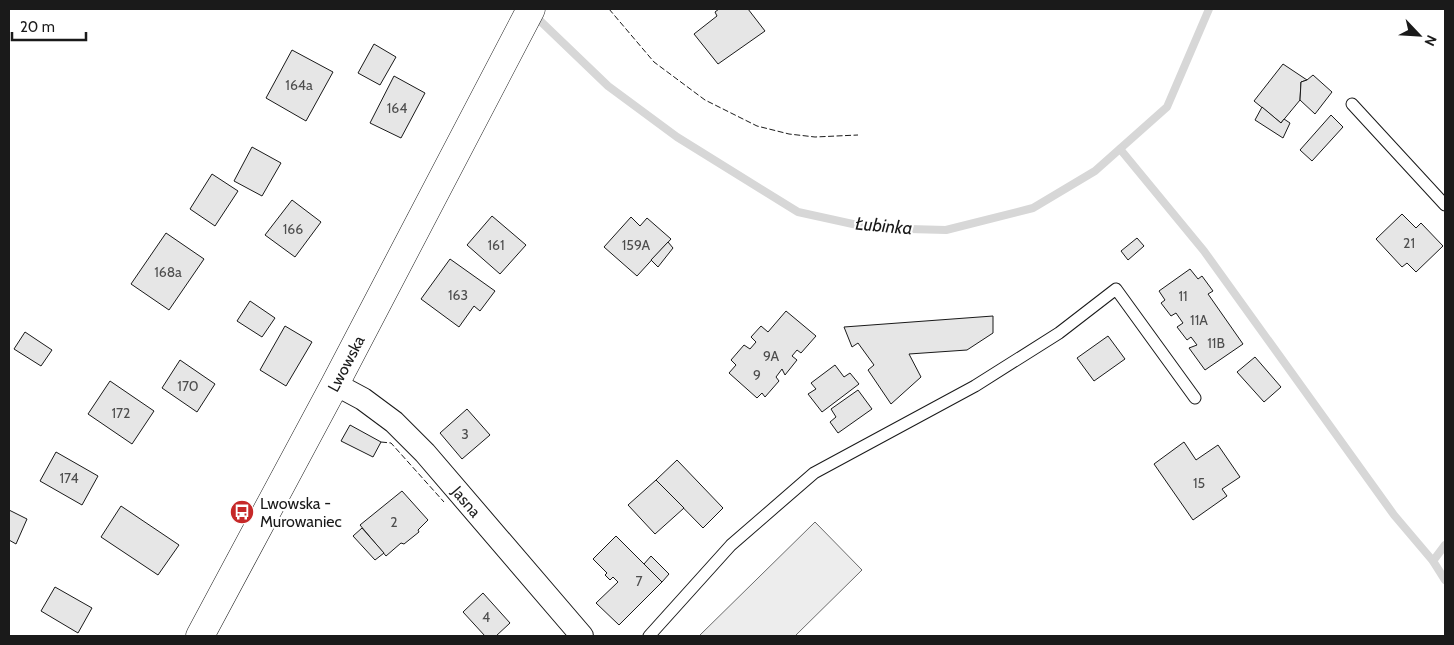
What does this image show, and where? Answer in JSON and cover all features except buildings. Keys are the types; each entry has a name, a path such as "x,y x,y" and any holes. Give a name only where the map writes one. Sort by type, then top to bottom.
{"main road":[{"name":"Lwowska","path":"200,636 335,384 531,9"}],"street":[{"name":"Jasna","path":"335,384 363,399 394,422 425,453 582,636"}],"lane":[{"path":"1352,104 1445,205"},
{"path":"649,636 731,545 814,473 975,386 1059,333 1116,289 1194,398"}],"shaded area":[{"path":"815,522 862,570 795,636 699,636"}],"waterway":[{"name":"Łubinka","path":"533,14 608,86 677,137 798,212 871,228 946,230 1033,208 1095,171 1167,107 1209,9"},
{"path":"1120,149 1204,251 1394,515 1433,561 1445,580"},
{"path":"1433,561 1445,545"}],"fence":[{"path":"609,9 654,62 705,100 757,126 789,134 815,137 858,135"},
{"path":"381,442 391,443 444,502"}],"place":[{"name":"Lwowska - Murowaniec","path":"242,512"}]}
